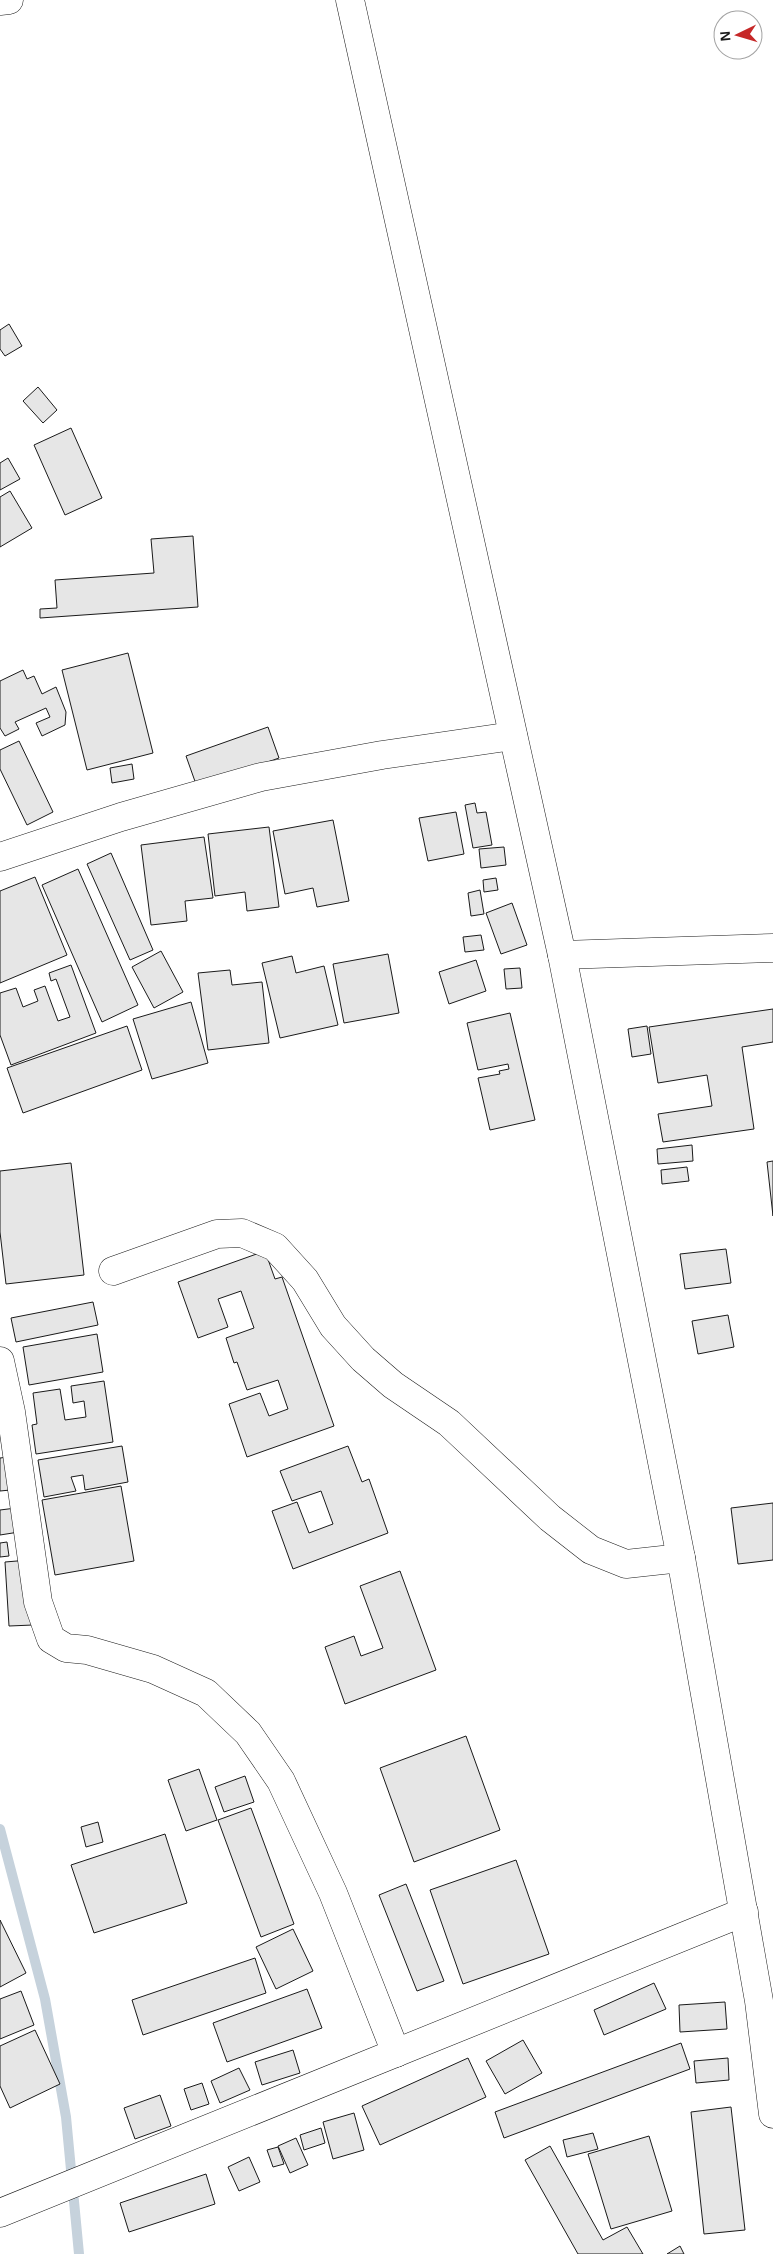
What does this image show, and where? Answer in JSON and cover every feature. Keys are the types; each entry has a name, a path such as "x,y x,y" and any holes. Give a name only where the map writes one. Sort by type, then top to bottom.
{"street":[{"path":"0,1 9,0"},
{"path":"350,0 562,955 681,1558 744,1912 766,1999 773,2114"},
{"path":"0,857 121,817 261,777 382,755 513,736"},
{"path":"562,955 773,948"},
{"path":"113,1272 217,1234 242,1233 274,1247 305,1280 333,1326 363,1359 393,1385 449,1423 550,1518 591,1550 626,1564 681,1558"},
{"path":"0,1361 11,1412 38,1602 51,1638 66,1648 87,1650 153,1669 206,1692 248,1733 281,1781 333,1892 396,2053"},
{"path":"4,2204 54,2193 744,1912"}],"building":[{"path":"9,324 22,346 5,356 0,349 0,330"},
{"path":"38,387 57,410 43,423 23,401"},
{"path":"71,428 102,498 65,515 34,445"},
{"path":"8,458 20,479 0,490 0,463"},
{"path":"10,491 32,528 0,547 0,497"},
{"path":"193,536 198,607 40,618 40,609 57,608 55,580 154,573 151,539"},
{"path":"128,653 153,753 87,770 62,670"},
{"path":"23,670 27,679 34,676 42,694 56,687 66,712 65,725 42,736 36,723 50,717 46,708 15,722 19,729 5,736 0,728 0,681"},
{"path":"268,727 279,758 197,787 186,756"},
{"path":"19,741 53,812 27,825 0,769 0,750"},
{"path":"132,764 134,779 112,783 110,768"},
{"path":"475,803 477,813 486,812 492,845 473,848 465,805"},
{"path":"456,812 464,854 428,861 419,818"},
{"path":"333,820 349,901 317,907 313,888 285,894 273,831"},
{"path":"269,827 279,907 247,911 245,892 215,896 208,834"},
{"path":"204,837 213,898 185,901 187,921 151,925 141,845"},
{"path":"504,847 506,865 481,868 479,849"},
{"path":"111,853 153,950 130,960 87,864"},
{"path":"78,869 138,1005 102,1022 42,885"},
{"path":"35,877 67,955 0,983 0,891"},
{"path":"496,878 498,890 484,892 483,880"},
{"path":"480,890 484,914 471,916 468,893"},
{"path":"512,903 527,945 501,954 486,913"},
{"path":"481,935 484,950 465,952 463,937"},
{"path":"161,951 183,992 154,1008 132,967"},
{"path":"388,954 399,1013 344,1023 333,964"},
{"path":"292,956 296,973 324,966 338,1025 280,1038 262,963"},
{"path":"476,960 486,991 449,1004 439,972"},
{"path":"71,965 96,1033 11,1065 0,1035 0,993 16,988 23,1007 38,1001 34,990 45,986 58,1021 70,1017 56,979 51,981 49,973"},
{"path":"520,968 522,988 506,989 504,969"},
{"path":"230,970 232,985 262,982 269,1043 208,1050 198,973"},
{"path":"191,1002 208,1063 152,1079 133,1019"},
{"path":"773,1009 773,1042 742,1047 754,1129 663,1142 658,1114 712,1106 707,1075 658,1083 649,1027"},
{"path":"510,1013 535,1120 490,1130 478,1078 500,1074 499,1071 509,1069 508,1064 478,1070 467,1023"},
{"path":"127,1026 142,1070 23,1113 7,1068"},
{"path":"647,1026 651,1054 632,1057 628,1029"},
{"path":"692,1145 693,1161 658,1164 657,1149"},
{"path":"773,1161 773,1216 767,1162"},
{"path":"71,1163 84,1275 6,1284 0,1232 0,1171"},
{"path":"687,1167 689,1181 662,1184 661,1170"},
{"path":"726,1249 731,1283 685,1289 680,1254"},
{"path":"265,1251 275,1279 282,1277 334,1426 247,1457 229,1404 260,1393 269,1416 288,1409 278,1380 247,1390 237,1362 234,1363 226,1338 254,1328 241,1291 218,1299 228,1327 198,1338 178,1282"},
{"path":"93,1302 98,1325 16,1342 11,1318"},
{"path":"728,1315 734,1347 698,1354 692,1321"},
{"path":"97,1334 103,1372 29,1385 23,1347"},
{"path":"104,1381 113,1442 36,1454 32,1425 37,1424 33,1393 60,1389 65,1420 86,1417 84,1401 73,1403 71,1386"},
{"path":"122,1446 128,1482 85,1490 83,1475 71,1477 76,1491 44,1497 38,1460"},
{"path":"348,1446 362,1482 369,1479 388,1533 293,1569 272,1511 297,1502 309,1533 333,1524 321,1491 292,1501 280,1471"},
{"path":"17,1456 21,1489 0,1491 0,1458"},
{"path":"121,1486 134,1561 55,1575 42,1500"},
{"path":"773,1503 773,1560 738,1564 731,1508"},
{"path":"16,1508 19,1532 0,1535 0,1510"},
{"path":"7,1542 9,1556 0,1557 0,1543"},
{"path":"29,1560 33,1625 9,1626 5,1562"},
{"path":"400,1571 436,1670 345,1704 325,1647 354,1636 361,1656 383,1648 360,1586"},
{"path":"466,1736 500,1830 414,1862 380,1768"},
{"path":"199,1769 217,1820 186,1831 168,1780"},
{"path":"245,1776 254,1802 224,1812 215,1787"},
{"path":"251,1808 294,1924 261,1937 218,1820"},
{"path":"98,1822 103,1842 86,1847 81,1827"},
{"path":"165,1834 187,1903 94,1933 71,1865"},
{"path":"516,1860 549,1954 463,1984 430,1890"},
{"path":"406,1884 444,1981 417,1991 379,1895"},
{"path":"0,1920 26,1973 0,1987"},
{"path":"293,1929 313,1971 276,1989 256,1947"},
{"path":"255,1958 266,1993 143,2035 132,2000"},
{"path":"654,1983 666,2009 604,2035 594,2010"},
{"path":"307,1989 322,2028 227,2062 213,2023"},
{"path":"21,1991 34,2025 0,2039 0,1999"},
{"path":"725,2002 727,2029 680,2032 679,2005"},
{"path":"35,2030 60,2084 10,2108 0,2086 0,2046"},
{"path":"523,2040 542,2073 505,2094 486,2061"},
{"path":"681,2043 690,2069 504,2138 495,2112"},
{"path":"293,2050 300,2073 262,2085 255,2062"},
{"path":"468,2058 486,2097 380,2145 362,2106"},
{"path":"728,2058 729,2080 696,2083 694,2061"},
{"path":"239,2068 250,2090 220,2103 211,2081"},
{"path":"202,2083 209,2104 191,2110 184,2089"},
{"path":"160,2095 171,2126 135,2139 124,2108"},
{"path":"731,2107 745,2230 704,2234 691,2112"},
{"path":"354,2113 364,2150 333,2159 323,2122"},
{"path":"321,2128 325,2143 304,2150 300,2135"},
{"path":"593,2133 598,2149 567,2157 563,2140"},
{"path":"649,2136 672,2211 611,2229 588,2154"},
{"path":"296,2138 308,2165 290,2173 278,2146"},
{"path":"550,2146 603,2240 627,2227 643,2254 578,2254 525,2160"},
{"path":"278,2147 284,2164 273,2167 267,2150"},
{"path":"249,2157 260,2182 239,2191 228,2167"},
{"path":"206,2174 215,2204 129,2232 120,2203"},
{"path":"680,2246 684,2254 667,2254"}],"waterway":[{"path":"0,1829 45,1999 66,2117 79,2254"}]}
